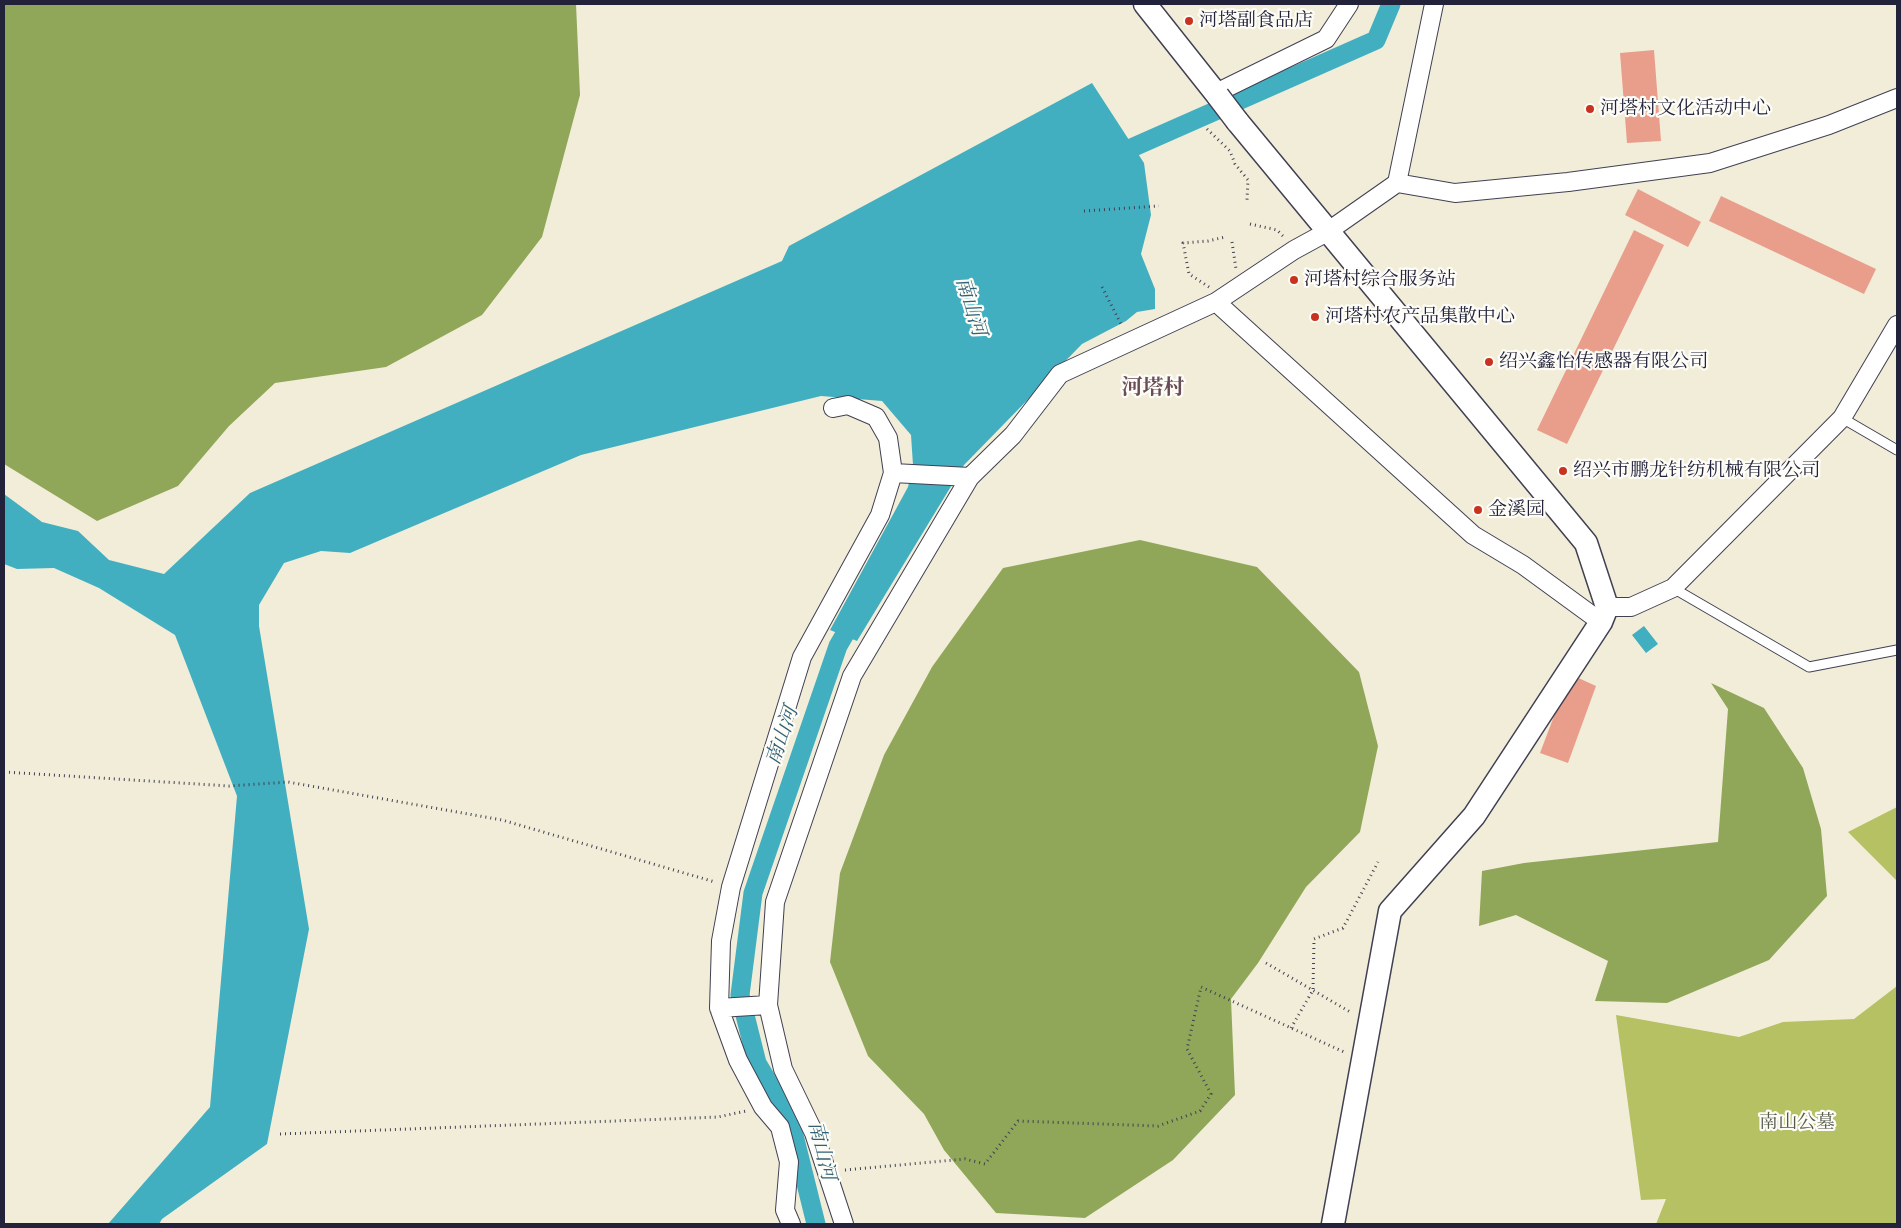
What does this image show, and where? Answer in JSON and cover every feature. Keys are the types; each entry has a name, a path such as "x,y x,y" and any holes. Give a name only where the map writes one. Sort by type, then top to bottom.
{"street":[{"path":"1145,4 1327,232 1586,543 1604,615"},
{"path":"1217,95 1326,39 1349,4"},
{"path":"1397,184 1434,4"},
{"path":"844,1224 814,1133 783,1069 768,1006 776,902 852,676 970,478 1014,435 1060,374 1226,295 1294,250 1327,232 1397,184 1455,193 1568,182 1710,163 1829,125 1897,98"},
{"path":"1226,295 1473,535 1604,615"},
{"path":"1333,1224 1390,911 1474,816 1604,615 1631,607 1673,588 1842,418 1897,325"},
{"path":"791,1224 785,1210 789,1162 780,1127 763,1107 738,1060 719,1008 721,941 731,887 802,658 880,515 893,473 888,438 876,417 848,405 833,408"},
{"path":"893,473 970,478"},
{"path":"719,1008 768,1006"}],"lane":[{"path":"1842,418 1897,450"},
{"path":"1673,588 1810,667 1897,650"}],"path":[{"path":"1207,128 1230,151 1235,164 1248,180 1247,200"},
{"path":"1084,211 1159,206"},
{"path":"1250,224 1277,230 1294,250"},
{"path":"1225,237 1208,241 1183,243 1189,274 1226,295 1232,242"},
{"path":"1102,287 1130,340"},
{"path":"4,772 228,786 288,782 502,820 731,887"},
{"path":"1291,1028 1313,990 1314,939 1343,928 1378,862"},
{"path":"1266,963 1370,1023"},
{"path":"827,1172 965,1159 985,1164 1018,1121 1158,1126 1200,1111 1211,1094 1187,1049 1202,987 1363,1060"},
{"path":"280,1134 718,1117 763,1107"}],"green space":[{"path":"4,4 576,4 580,95 542,237 482,315 386,367 275,383 229,426 178,486 97,521 4,464"},
{"path":"1140,540 1257,567 1359,672 1378,746 1360,832 1306,887 1258,963 1231,999 1235,1095 1173,1160 1085,1218 996,1213 944,1150 924,1114 868,1056 830,962 840,873 884,755 932,667 1003,568"},
{"path":"1711,683 1764,708 1803,768 1821,829 1827,896 1769,960 1667,1003 1595,1001 1608,961 1516,915 1479,926 1482,871 1524,863 1718,842 1728,709"},
{"path":"1897,807 1897,881 1848,832"},
{"name":"南山公墓","path":"1897,986 1897,1224 1656,1224 1666,1199 1641,1200 1616,1015 1739,1037 1783,1022 1854,1019"}],"water":[{"path":"1092,83 1144,163 1151,215 1141,254 1155,289 1155,309 1137,312 1126,321 1082,344 964,465 857,641 830,630 908,487 913,465 911,435 882,401 821,396 581,455 350,553 321,551 284,563 259,605 259,626 309,929 267,1144 162,1219 159,1224 108,1224 210,1107 237,796 175,635 99,588 54,568 17,569 4,564 4,494 42,522 78,531 109,560 164,574 250,493 782,261 789,246"},
{"path":"1644,626 1658,644 1646,653 1632,635"}],"building":[{"path":"1654,50 1661,141 1627,143 1620,53"},
{"path":"1638,189 1701,222 1688,247 1625,215"},
{"path":"1721,196 1876,269 1864,294 1709,221"},
{"path":"1634,230 1664,245 1567,444 1537,430"},
{"path":"1574,676 1596,686 1568,763 1540,753 1562,695"}],"waterway":[{"path":"1111,157 1376,40 1391,4"},
{"name":"南山河","path":"816,1224 790,1119 757,1063 740,995 753,893 838,646 856,615"}],"place":[{"name":"河塔副食品店","path":"1189,21"},
{"name":"河塔村文化活动中心","path":"1590,109"},
{"name":"河塔村综合服务站","path":"1294,280"},
{"name":"河塔村农产品集散中心","path":"1315,317"},
{"name":"绍兴鑫怡传感器有限公司","path":"1489,362"},
{"name":"绍兴市鹏龙针纺机械有限公司","path":"1563,471"},
{"name":"金溪园","path":"1478,510"}],"district":[{"name":"河塔村","path":"1153,389"}]}
